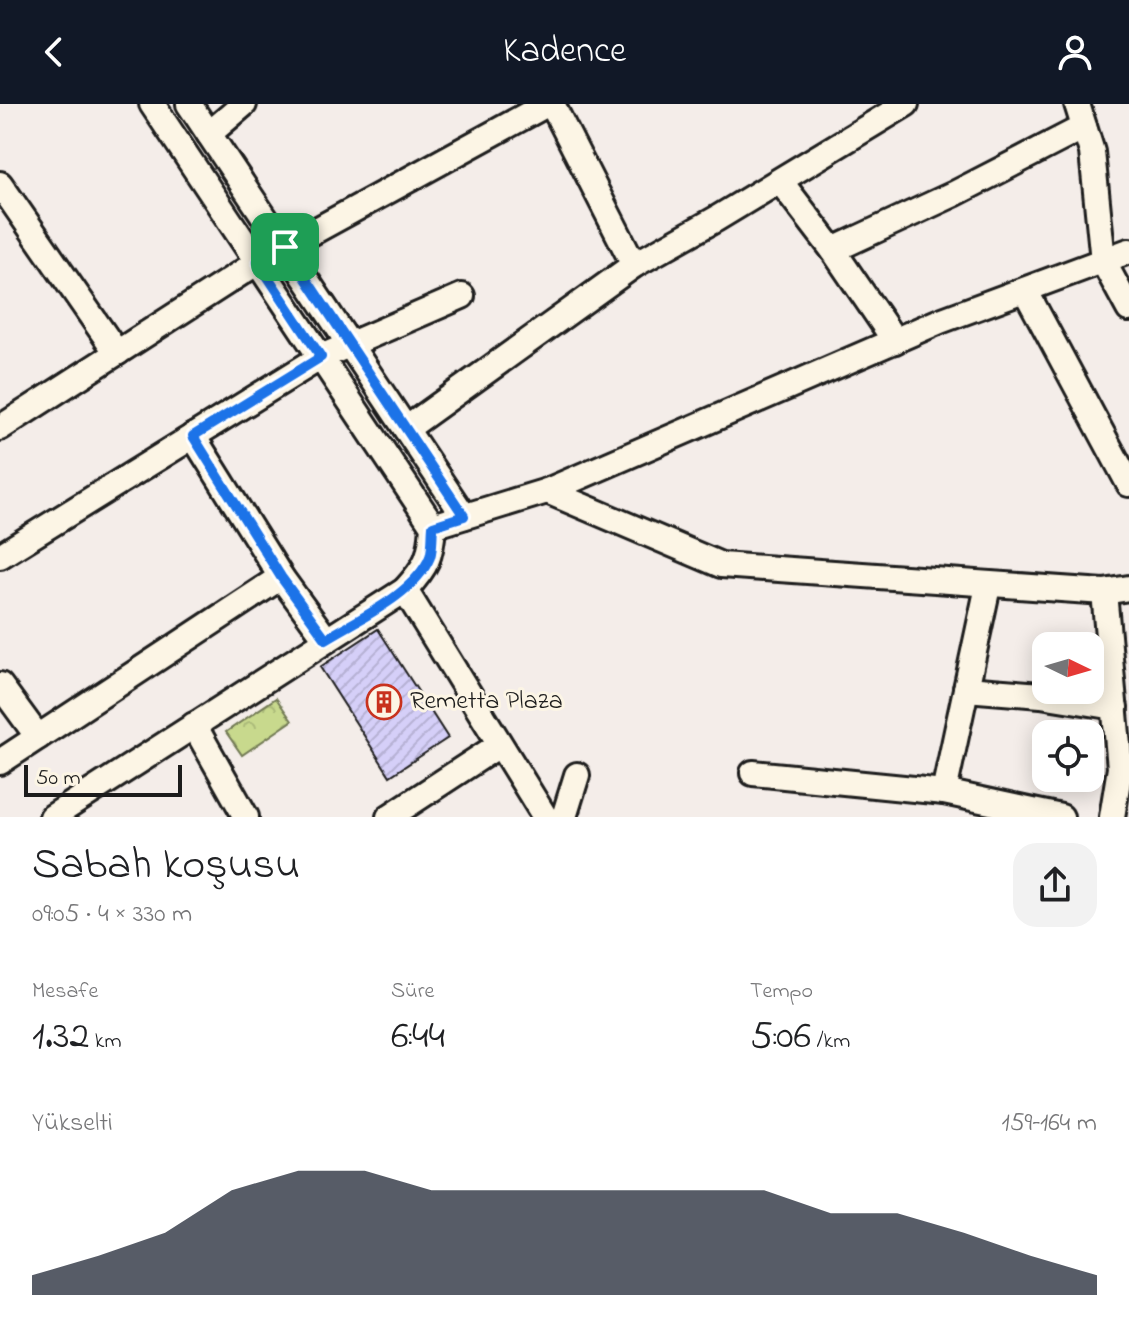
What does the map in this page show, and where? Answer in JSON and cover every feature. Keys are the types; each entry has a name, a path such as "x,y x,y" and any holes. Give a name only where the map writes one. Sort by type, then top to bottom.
{"street":[{"path":"52,817 405,590 431,555 433,526 152,104"},
{"path":"189,104 464,516"},
{"path":"209,134 244,104"},
{"path":"0,428 258,262 549,104 634,265"},
{"path":"406,429 634,265 906,104"},
{"path":"833,250 954,194 1080,116 1092,152 1103,261 1129,309"},
{"path":"780,181 833,250 895,341"},
{"path":"0,184 117,353"},
{"path":"433,526 547,491 895,341 1129,251"},
{"path":"1025,290 1129,484"},
{"path":"0,556 321,357 462,296"},
{"path":"193,436 281,577 326,639"},
{"path":"547,491 721,565 988,586 1104,592 1129,588"},
{"path":"0,762 281,577"},
{"path":"944,792 988,586"},
{"path":"405,590 545,817"},
{"path":"1104,592 1120,768 1112,817"},
{"path":"0,685 38,737"},
{"path":"966,689 1041,695 1115,707"},
{"path":"194,725 246,817"},
{"path":"389,817 499,745"},
{"path":"753,773 944,792 1061,817"},
{"path":"564,817 577,775"}],"green space":[{"path":"276,698 292,721 242,755 226,732"}],"building":[{"name":"Remetta Plaza","path":"378,629 448,738 390,776 320,667"}],"place":[{"name":"Remetta Plaza","path":"384,702"}],"route":[{"path":"285,247 464,516 433,526 431,555 405,590 326,639 281,577 193,436 321,357 258,262 285,247"}]}
